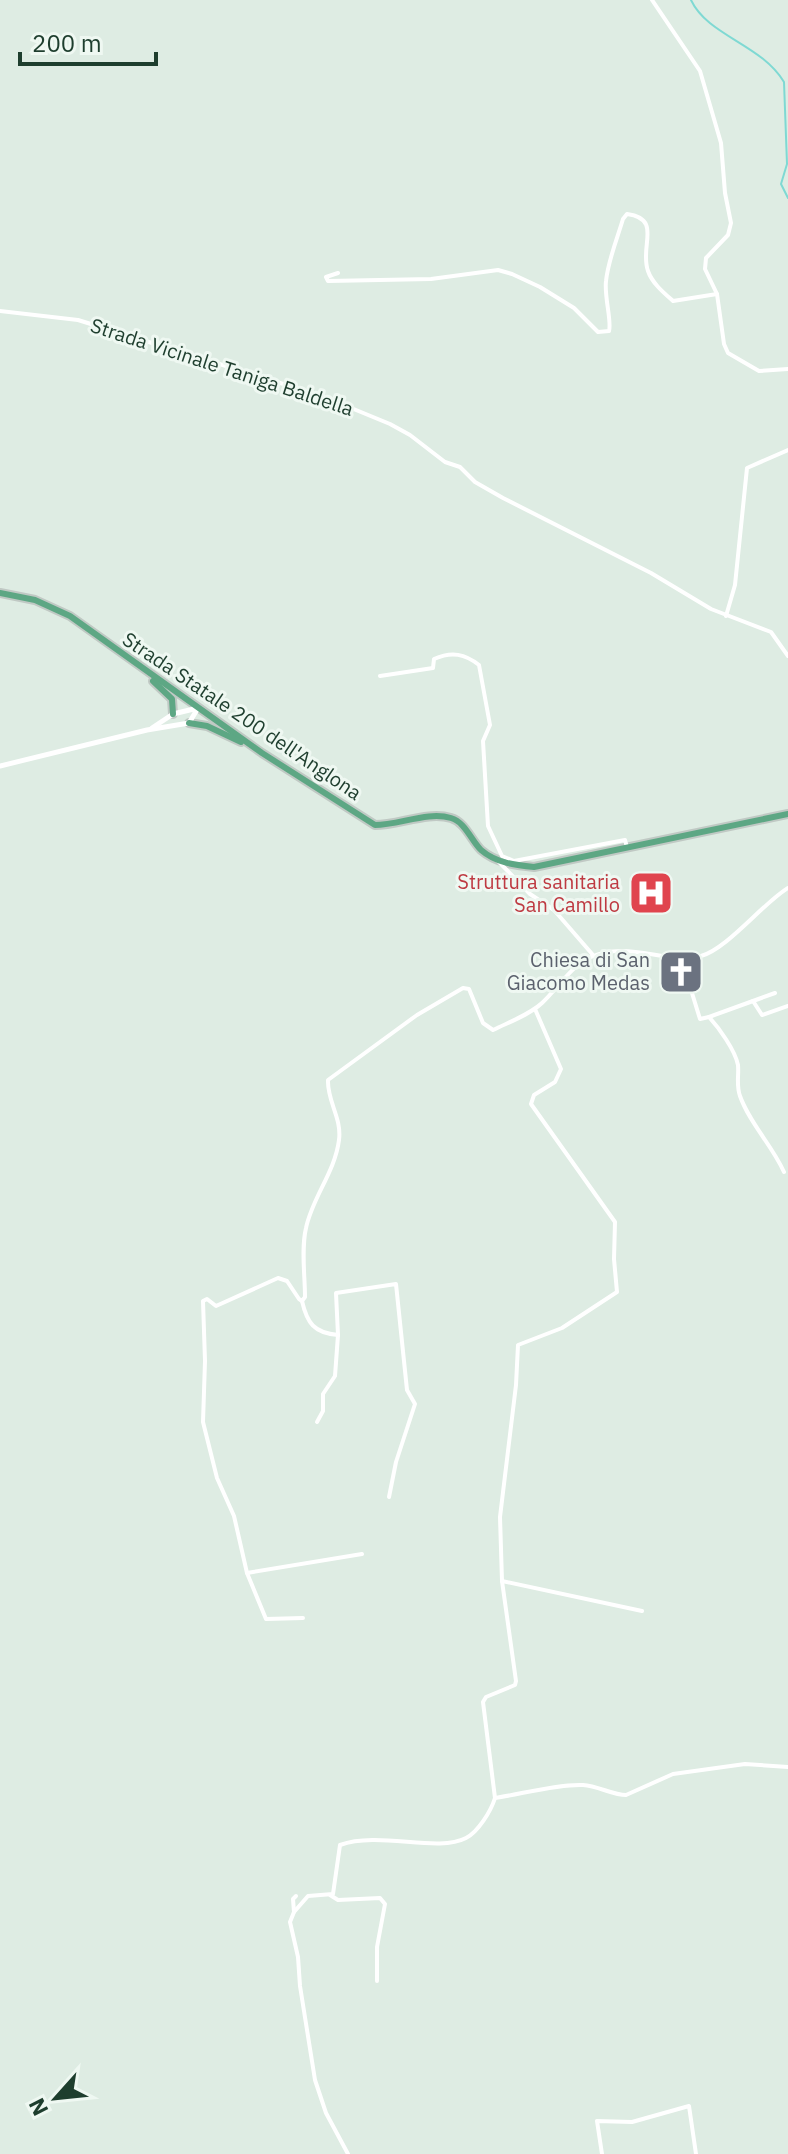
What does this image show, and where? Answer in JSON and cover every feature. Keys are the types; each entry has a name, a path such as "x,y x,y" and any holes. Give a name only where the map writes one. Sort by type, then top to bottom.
{"main road":[{"name":"Strada Statale 200 dell'Anglona","path":"0,593 35,600 70,616 262,753 375,825 394,825 437,816 459,822 480,849 497,860"},
{"path":"139,667 172,699 173,714"},
{"path":"189,723 207,726 262,753"},
{"path":"497,860 534,867 788,814"}],"street":[{"path":"652,0 700,71 721,143 731,223 728,235 706,258 705,269 717,294 724,344 728,353 759,371 788,369"},
{"path":"338,273 326,277 328,281 431,279 498,270 510,273 568,304 598,332 604,333 609,331 611,324 606,313 606,279 627,214 637,215 646,223 648,235 644,253 649,274 673,301 717,294"},
{"name":"Strada Vicinale Taniga Baldella","path":"0,311 78,320 322,396 390,424 445,462 460,467 475,482 494,493 651,573 726,616 771,632 788,656"},
{"path":"726,616 735,585 747,468 788,450"},
{"path":"380,676 433,668 434,659 444,655 466,654 479,665 490,725 483,741 488,826 502,856 514,861 625,840 627,847"},
{"path":"147,730 173,714 198,708"},
{"path":"0,766 147,730 189,723 198,708"},
{"path":"497,860 530,894 554,910 593,955"},
{"path":"302,1301 305,1297 305,1228 333,1164 340,1139 339,1117 327,1089 328,1080 417,1015 463,988 469,989 483,1023 493,1030 535,1009 579,964 593,955 630,949 689,959 705,955 719,948 773,897 788,888"},
{"path":"689,959 688,980 700,1019 775,993"},
{"path":"753,1001 762,1015 788,1006"},
{"path":"330,1895 335,1889 340,1845 370,1838 446,1843 467,1838 487,1814 495,1798 483,1702 486,1697 515,1685 516,1681 502,1581 500,1517 518,1345 562,1328 617,1292 615,1222 531,1104 534,1095 555,1082 561,1069 535,1009"},
{"path":"709,1017 738,1065 739,1095 749,1116 765,1136 784,1172"},
{"path":"303,1618 268,1621 247,1573 234,1516 217,1478 203,1422 203,1301 207,1299 216,1306 278,1278 287,1281 302,1301 306,1317 315,1330 338,1335"},
{"path":"317,1422 323,1411 323,1394 335,1376 338,1335 336,1293 396,1284 407,1390 413,1398 415,1410 396,1462 389,1497"},
{"path":"247,1573 362,1554"},
{"path":"502,1581 642,1611"},
{"path":"495,1798 579,1785 600,1787 626,1795 673,1774 745,1764 788,1767"},
{"path":"348,2154 326,2113 315,2080 298,1957 290,1922 294,1912 308,1896 330,1895 338,1900 380,1898 385,1904 377,1947 377,1981"},
{"path":"294,1912 293,1899 296,1896"},
{"path":"602,2154 597,2121 632,2122 689,2106 696,2154"}],"waterway":[{"path":"691,0 709,23 762,58 784,82 787,164 781,184 788,198"}],"place":[{"name":"Struttura sanitaria San Camillo","path":"651,893"},
{"name":"Chiesa di San Giacomo Medas","path":"681,972"}]}
